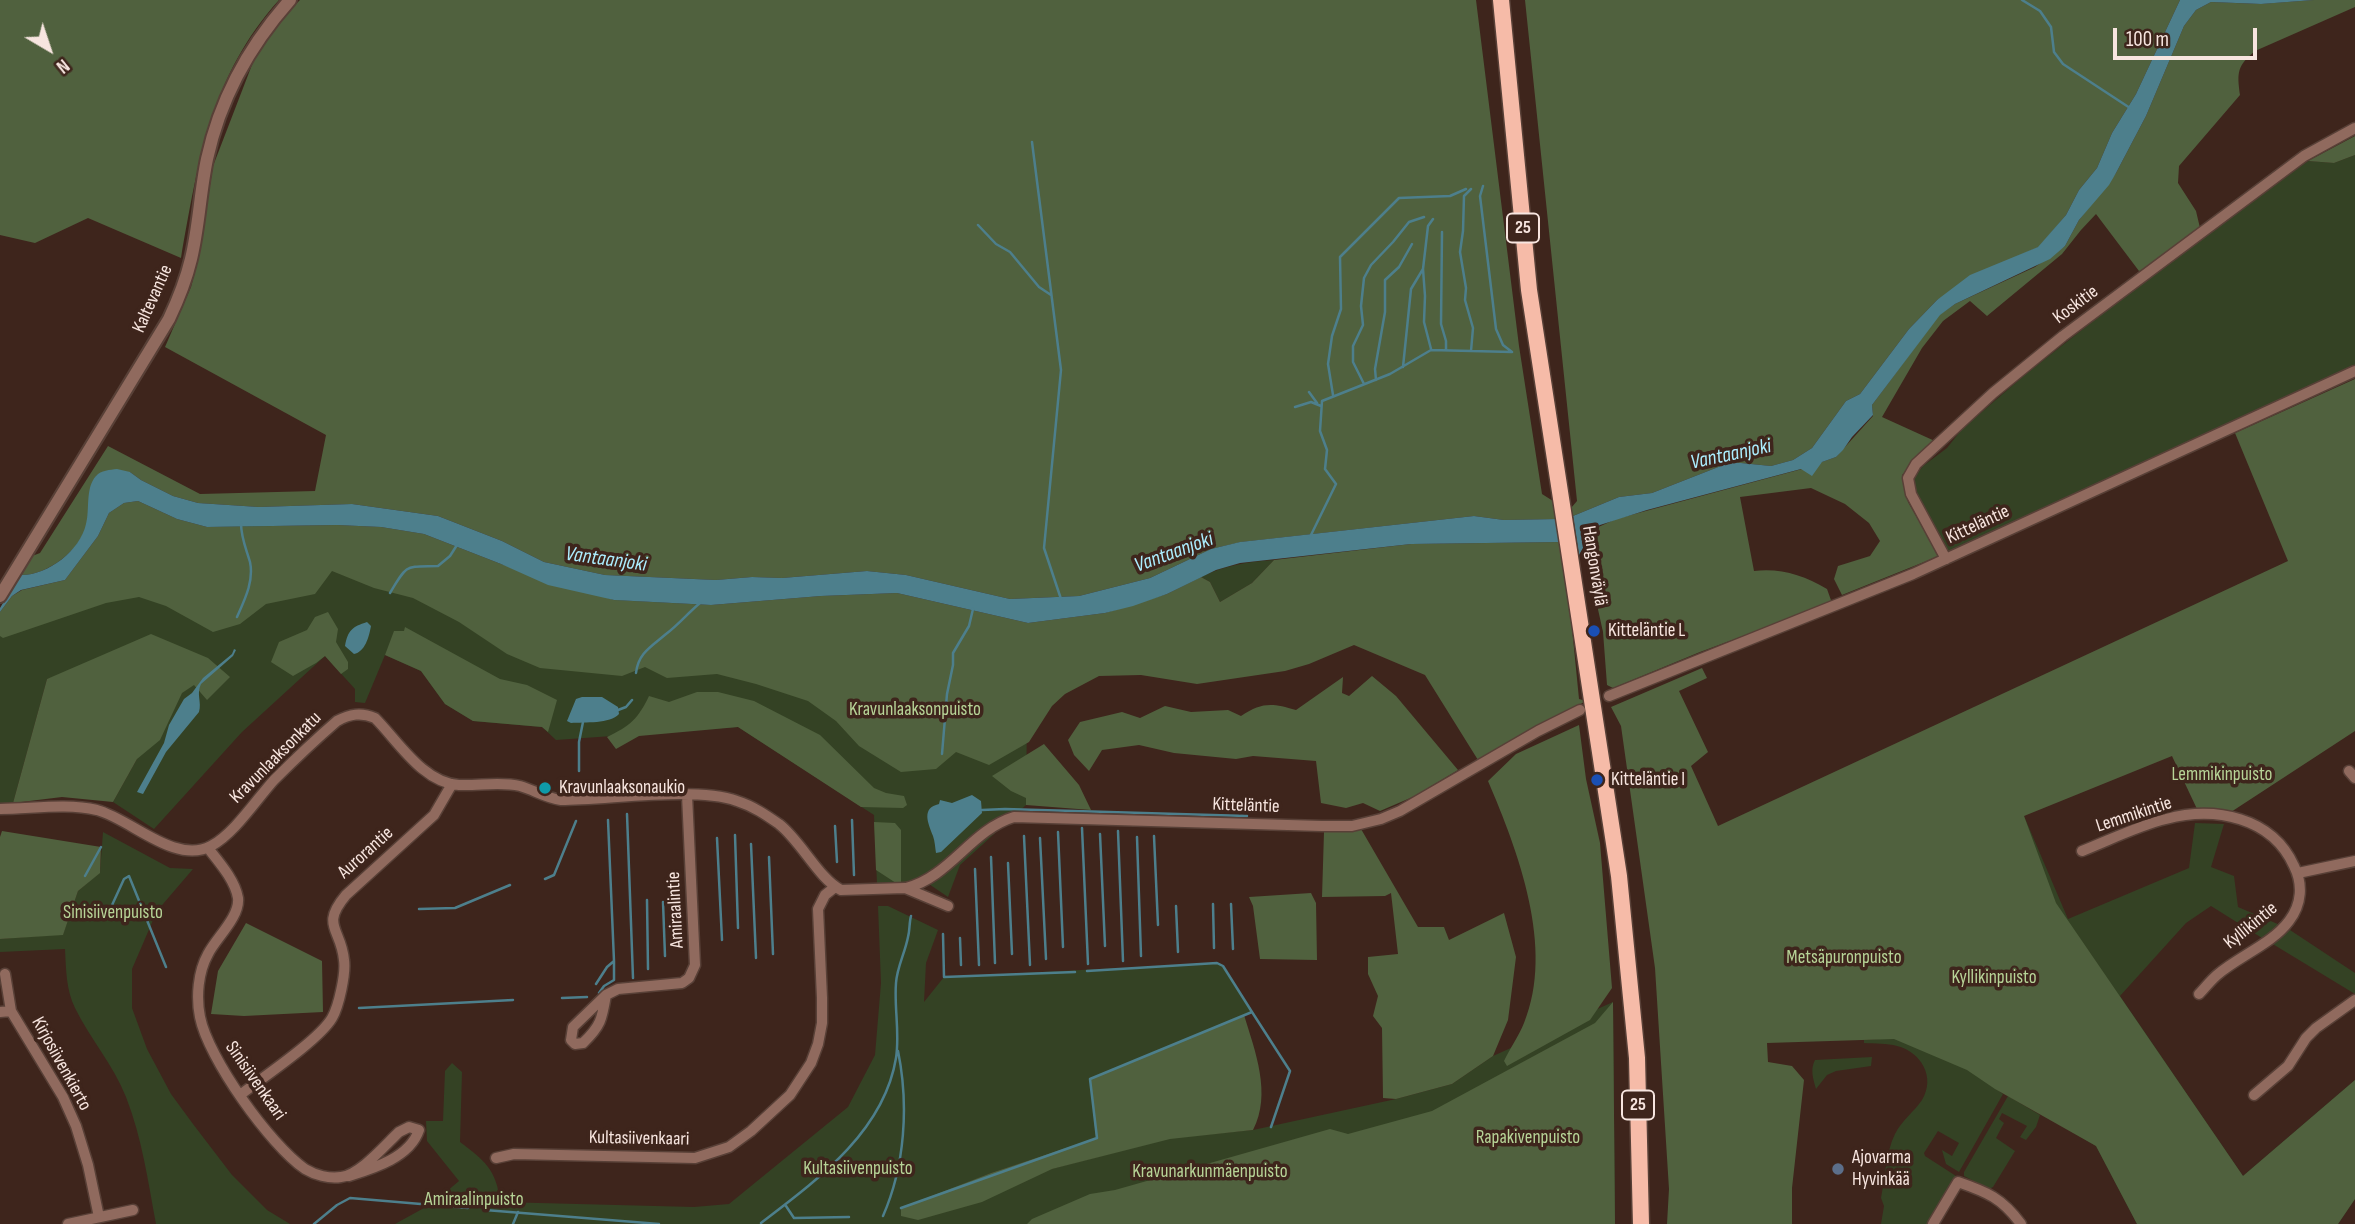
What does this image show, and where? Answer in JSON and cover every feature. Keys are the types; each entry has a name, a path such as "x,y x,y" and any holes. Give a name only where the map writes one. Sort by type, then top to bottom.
{"highway":[{"name":"Hangonväylä","path":"1501,0 1529,290 1614,835 1637,1058 1641,1224"}],"street":[{"name":"Kaltevantie","path":"0,596 169,319 191,259 206,162 217,123 249,55 290,0"},
{"name":"Koskitie","path":"1947,559 1911,494 1908,478 1916,464 1993,393 2063,336 2304,156 2355,128"},
{"name":"Kitteläntie","path":"1609,696 1947,559 2355,371"},
{"name":"Kitteläntie","path":"905,888 931,878 998,822 1014,817 1332,826 1368,823 1400,811 1538,731 1580,710"},
{"name":"Kravunlaaksonkatu","path":"208,848 224,836 274,780 337,721 349,715 368,715 375,718 418,764 452,784 520,786 551,799 561,800 687,795 722,797 754,807 787,830 835,887"},
{"name":"Aurorantie","path":"240,1095 326,1026 333,1016 345,971 344,957 333,923 337,906 434,815 452,784"},
{"name":"Amiraalintie","path":"606,995 618,989 682,983 690,978 695,965 687,795"},
{"path":"0,809 76,807 98,811 135,827 163,844 194,851 208,848"},
{"name":"Lemmikintie","path":"2082,851 2169,818 2216,815 2252,822 2271,835 2288,853 2298,873"},
{"name":"Sinisiivenkaari","path":"208,848 231,881 238,901 236,911 206,957 200,979 200,1017 220,1068 240,1095 278,1144 306,1169 322,1176 349,1176 392,1159 415,1143 419,1130 409,1127 399,1132 349,1176"},
{"path":"2298,873 2355,861"},
{"name":"Kyllikintie","path":"2199,994 2217,975 2289,921 2299,903 2301,889 2298,873"},
{"path":"835,887 850,891 905,888 948,906"},
{"name":"Kultasiivenkaari","path":"496,1158 514,1154 695,1158 729,1147 751,1131 790,1095 811,1063 818,1044 822,1010 818,909 825,895 835,887"},
{"name":"Kirjosiivenkierto","path":"5,974 6,1012 70,1112 82,1142 99,1217"},
{"path":"606,995 597,1029 583,1043 575,1044 570,1033 573,1027 606,995"},
{"path":"2254,1095 2288,1066 2306,1038 2316,1028 2355,1000"},
{"path":"1933,1224 1958,1182 1997,1198 2021,1224"},
{"path":"68,1224 133,1210"}],"green space":[{"path":"0,0 279,0 237,58 223,89 202,154 181,258 88,218 35,243 0,235"},
{"path":"300,0 1476,0 1519,346 1542,494 1553,501 1557,519 1504,520 1474,516 1241,542 1211,549 1150,578 1079,596 1010,599 906,575 867,571 716,580 605,575 544,562 502,541 438,516 352,504 259,507 198,503 173,496 130,472 97,475 91,493 87,524 78,543 51,566 20,575 32,556 40,553 108,446 200,494 315,491 326,435 165,347 191,287 199,256 213,166 255,57 287,13"},
{"path":"1525,0 2180,0 2136,94 2112,133 2097,168 2079,190 2066,215 2039,247 2009,260 1937,300 1909,329 1860,394 1846,401 1812,448 1793,460 1771,466 1731,462 1652,493 1619,497 1573,516 1571,508 1577,501"},
{"path":"2355,0 2355,7 2249,56 2240,70 2240,95 2179,166 2178,183 2196,211 2200,228 2147,269 2139,271 2096,214 2062,254 1987,316 1970,301 1943,321 1922,348 1882,417 1937,442 1902,475 1908,502 1939,556 1842,595 1834,579 1838,566 1870,556 1880,541 1869,523 1845,504 1811,488 1740,497 1754,571 1783,572 1809,580 1827,589 1832,603 1613,688 1607,685 1603,632 1583,534 1616,519 1802,469 1836,457 1873,416 1872,405 1939,315 1955,304 2035,267 2065,246 2079,220 2116,173 2146,116 2184,26 2196,10 2211,2 2260,4"},
{"path":"2355,136 2355,155 2334,163 2308,161"},
{"path":"2355,155 2355,365 1951,552 1947,551 1913,489 1914,478 1923,466 1947,448 1962,429 2027,373 2157,271 2308,161 2334,163"},
{"path":"2355,379 2355,731 2231,812 2197,809 2172,756 2024,816 2056,903 2243,1176 2355,1080 2355,1199 2338,1224 2137,1224 2096,1146 1995,1089 1967,1070 1894,1039 1767,1043 1768,1062 1792,1066 1804,1080 1792,1188 1792,1224 1667,1224 1669,1189 1655,968 1621,726 1611,707 1702,668 1707,678 1679,691 1708,752 1691,766 1718,826 2288,561 2235,433"},
{"path":"138,501 177,519 207,527 337,525 381,527 424,534 501,564 614,600 711,605 897,593 1028,623 1105,613 1167,594 1201,577 1210,582 1220,602 1252,583 1274,560 1411,544 1561,542 1579,699 1586,701 1478,760 1425,675 1354,645 1285,671 1197,684 1141,675 1099,676 1065,694 1052,706 1029,742 989,765 956,752 936,769 901,772 859,746 836,721 808,701 717,674 667,678 645,667 622,676 540,668 507,654 459,622 413,598 374,588 332,571 315,594 266,604 240,624 213,632 166,606 139,597 106,603 3,638 0,636 0,612 12,596 22,590 65,580 98,536 109,513 124,503"},
{"name":"Kravunlaaksonpuisto","path":"266,526 614,600 1028,623 1026,805 960,865 948,897 920,878 901,883 877,884 874,815 738,727 556,740 542,727 473,721 445,704 421,671 385,655 365,703 355,702 355,689 325,656 242,732 154,829 113,802 171,698 59,676 47,679 13,803 0,803 0,612 207,527"},
{"path":"1274,560 1252,583 1220,602 1210,582 1201,577 1237,565"},
{"path":"328,612 338,629 336,642 348,662 348,669 341,674 325,656 293,676 271,662 279,642 307,630 315,617"},
{"path":"405,627 500,679 527,685 557,700 548,732 542,727 473,721 445,704 421,671 385,655 394,631 404,631"},
{"path":"151,634 208,658 230,677 207,700 194,685 182,693 160,740 137,759 113,802 62,797 13,803 47,679"},
{"path":"1372,676 1396,696 1458,770 1415,796 1380,811 1363,803 1346,808 1321,803 1316,761 1253,756 1236,759 1174,753 1139,745 1102,750 1089,771 1074,755 1068,740 1080,722 1122,712 1140,718 1165,706 1191,712 1228,710 1241,716 1267,705 1296,710 1343,677 1342,693 1349,696"},
{"path":"697,692 718,692 754,701 820,735 874,788 904,796 907,805 903,808 861,807 738,727 639,736 616,749 607,737 632,721 649,696 669,702"},
{"path":"1579,725 1586,779 1600,843 1612,988 1590,1020 1507,1066 1504,1061 1522,1028 1533,994 1536,963 1534,932 1521,869 1488,781 1516,754"},
{"path":"1044,744 1079,785 1091,810 1026,805 1026,798 1011,791 992,776"},
{"path":"2024,816 2068,919 2189,868 2195,823 2224,824 2211,867 2234,876 2238,907 2280,925 2262,938 2211,906 2186,923 2120,996 2243,1176 2355,1080 2355,1199 2338,1224 2137,1224 2096,1146 1982,1079 2003,1094 1959,1172 1946,1164 1942,1150 1952,1156 1959,1143 1938,1131 1924,1153 1956,1176 1928,1224 1881,1224 1884,1206 1881,1198 1892,1141 1926,1091 1927,1074 1924,1067 1906,1049 1889,1044 1864,1043 1864,1040 1894,1038 1753,1022 1717,1224 1718,962"},
{"path":"874,822 895,823 901,830 901,883 896,883 876,870"},
{"path":"1361,829 1418,927 1444,927 1449,940 1504,913 1516,957 1508,1020 1493,1056 1452,1084 1396,1099 1383,1098 1382,1028 1373,1016 1378,996 1368,974 1368,957 1398,954 1391,893 1385,896 1322,897 1324,832"},
{"path":"2,831 101,847 100,873 78,891 63,935 0,939"},
{"name":"Sinisiivenpuisto","path":"103,832 170,868 193,869 157,911 132,969 132,1008 147,1049 171,1094 232,1175 267,1210 290,1224 156,1224 132,1112 115,1074 72,1001 65,949 0,952 0,939 63,934 78,891 100,872"},
{"path":"1311,893 1316,903 1317,960 1260,959 1253,906 1249,897"},
{"path":"878,906 888,906 938,930 926,963 924,1002 944,977 1217,963 1223,966 1252,1012 1090,1079 1097,1138 991,1173 909,1206 1170,1138 1253,1130 1452,1084 1493,1056 1613,1002 1615,1224 395,1224 433,1203 459,1181 427,1141 426,1121 443,1121 445,1071 452,1063 462,1072 460,1142 488,1167 496,1182 500,1202 694,1207 729,1204 848,1107 875,1055 881,983"},
{"path":"246,923 322,961 323,1012 244,1016 211,1014 218,971"},
{"path":"2290,930 2355,973 2355,994 2271,943"},
{"name":"Rapakivenpuisto","path":"1613,1002 1615,1224 1027,1224 1032,1219 1090,1194 1115,1190 1330,1129 1348,1134 1432,1111 1595,1023"},
{"path":"1244,1015 1260,1072 1261,1102 1253,1130 1170,1139 1052,1169 982,1202 918,1220 901,1216 901,1208 991,1173 1096,1138 1090,1079"},
{"path":"1872,1057 1871,1066 1836,1071 1827,1075 1816,1089 1812,1070 1815,1060"},
{"path":"2008,1096 2040,1115 2036,1127 2026,1140 2020,1137 2027,1126 2002,1113 1999,1119 2004,1123 1996,1138 2015,1151 1993,1187 1989,1189 1964,1176 1964,1172"}],"water":[{"path":"2180,0 2314,0 2261,4 2211,2 2196,10 2184,26 2146,116 2116,173 2079,220 2065,246 2050,259 1955,304 1940,315 1872,405 1873,415 1836,457 1822,462 1812,476 1801,469 1600,525 1584,534 1584,546 1579,555 1573,516 1619,497 1652,493 1731,462 1771,466 1793,460 1812,448 1846,401 1860,394 1909,329 1937,300 1970,275 2038,247 2066,215 2079,190 2097,168 2112,133 2136,94"},
{"path":"117,469 130,472 173,496 198,503 259,507 352,504 438,516 502,541 544,562 605,575 716,580 867,571 906,575 1010,599 1079,596 1150,578 1211,549 1240,542 1474,516 1504,520 1557,519 1561,542 1411,544 1240,563 1216,570 1167,594 1133,606 1105,613 1028,623 897,593 711,605 614,600 548,585 424,534 381,527 337,525 207,527 177,519 138,501 124,503 109,513 98,536 65,580 21,590 12,596 0,612 20,575 51,566 77,544 86,524 93,481 100,473"},
{"path":"367,622 371,626 368,639 364,647 354,654 345,646 349,633"},
{"path":"234,649 236,650 233,656 201,684 199,712 166,752 143,794 137,792 184,699 203,678 232,654"},
{"path":"602,697 618,707 619,714 604,721 567,721 576,699"},
{"path":"972,795 981,801 982,813 941,852 936,853 928,812 939,804 940,800 952,803"}],"waterway":[{"path":"2022,0 2040,11 2051,27 2054,52 2063,64 2130,108"},
{"path":"1032,142 1061,370 1044,548 1061,599"},
{"path":"1483,186 1480,196 1496,329 1503,345 1512,352"},
{"path":"1333,395 1328,364 1332,336 1341,309 1340,257 1399,198 1450,196 1466,189"},
{"path":"1471,189 1464,196 1460,252 1466,288 1465,300 1473,328 1471,351"},
{"path":"1364,384 1353,362 1353,346 1363,325 1361,306 1364,278 1371,265 1409,222 1424,217"},
{"path":"1431,349 1424,322 1423,269 1428,226 1433,219"},
{"path":"978,225 996,244 1010,252 1039,287 1051,295"},
{"path":"1442,232 1441,324 1446,350"},
{"path":"1376,380 1375,369 1385,312 1385,280 1399,267 1412,244"},
{"path":"1403,367 1411,289 1423,269"},
{"path":"1310,537 1336,484 1325,469 1327,450 1320,431 1322,401 1390,374 1431,350 1512,352"},
{"path":"1309,392 1317,403"},
{"path":"1295,407 1311,402 1321,406"},
{"path":"237,617 251,576 241,523"},
{"path":"390,593 400,576 408,569 438,566 450,556 457,545"},
{"path":"636,673 646,650 700,603"},
{"path":"942,754 953,653 969,626 973,609"},
{"path":"618,710 626,707 632,700"},
{"path":"579,771 579,742 583,722"},
{"path":"982,810 1247,816"},
{"path":"627,814 633,978"},
{"path":"596,984 614,961 608,820"},
{"path":"852,820 854,875"},
{"path":"545,879 554,875 576,821"},
{"path":"835,826 837,862"},
{"path":"1082,828 1088,964"},
{"path":"1118,831 1123,961"},
{"path":"1058,832 1063,947"},
{"path":"1100,834 1105,946"},
{"path":"735,835 738,928"},
{"path":"1024,836 1030,965"},
{"path":"1154,836 1158,925"},
{"path":"1137,837 1141,956"},
{"path":"717,838 722,940"},
{"path":"1040,838 1046,959"},
{"path":"751,844 756,958"},
{"path":"85,876 101,847"},
{"path":"769,857 773,954"},
{"path":"991,857 995,963"},
{"path":"1008,863 1012,954"},
{"path":"975,869 979,965"},
{"path":"107,916 124,879 129,876 166,967"},
{"path":"419,909 455,908 510,885"},
{"path":"647,900 648,969"},
{"path":"663,902 665,956"},
{"path":"1213,904 1214,948"},
{"path":"1231,904 1233,949"},
{"path":"1176,906 1178,952"},
{"path":"761,1223 825,1172 863,1132 878,1109 889,1085 896,1058 896,983 911,916"},
{"path":"943,934 944,977 1075,972"},
{"path":"960,938 961,965"},
{"path":"599,993 614,980 614,961"},
{"path":"1087,971 1217,963 1223,966 1252,1012"},
{"path":"562,998 587,997"},
{"path":"359,1008 513,1000"},
{"path":"901,1208 1097,1138 1090,1079 1252,1012 1290,1071 1271,1127"},
{"path":"883,1216 896,1177 903,1135 903,1093 898,1051"},
{"path":"314,1224 350,1198 468,1208"},
{"path":"786,1206 794,1218 849,1217"},
{"path":"485,1210 659,1224"},
{"path":"513,1224 518,1212"}],"place":[{"name":"Kitteläntie L","path":"1594,631"},
{"name":"Kitteläntie I","path":"1597,780"},
{"name":"Kravunlaaksonaukio","path":"545,788"},
{"name":"Ajovarma Hyvinkää","path":"1838,1169"}],"water label":[{"name":"Vantaanjoki","path":"1731,455"},
{"name":"Vantaanjoki","path":"1174,553"},
{"name":"Vantaanjoki","path":"606,560"}],"park label":[{"name":"Lemmikinpuisto","path":"2222,775"},
{"name":"Metsäpuronpuisto","path":"1844,958"},
{"name":"Kyllikinpuisto","path":"1994,978"},
{"name":"Kultasiivenpuisto","path":"858,1169"},
{"name":"Kravunarkunmäenpuisto","path":"1210,1172"},
{"name":"Amiraalinpuisto","path":"474,1200"}]}
